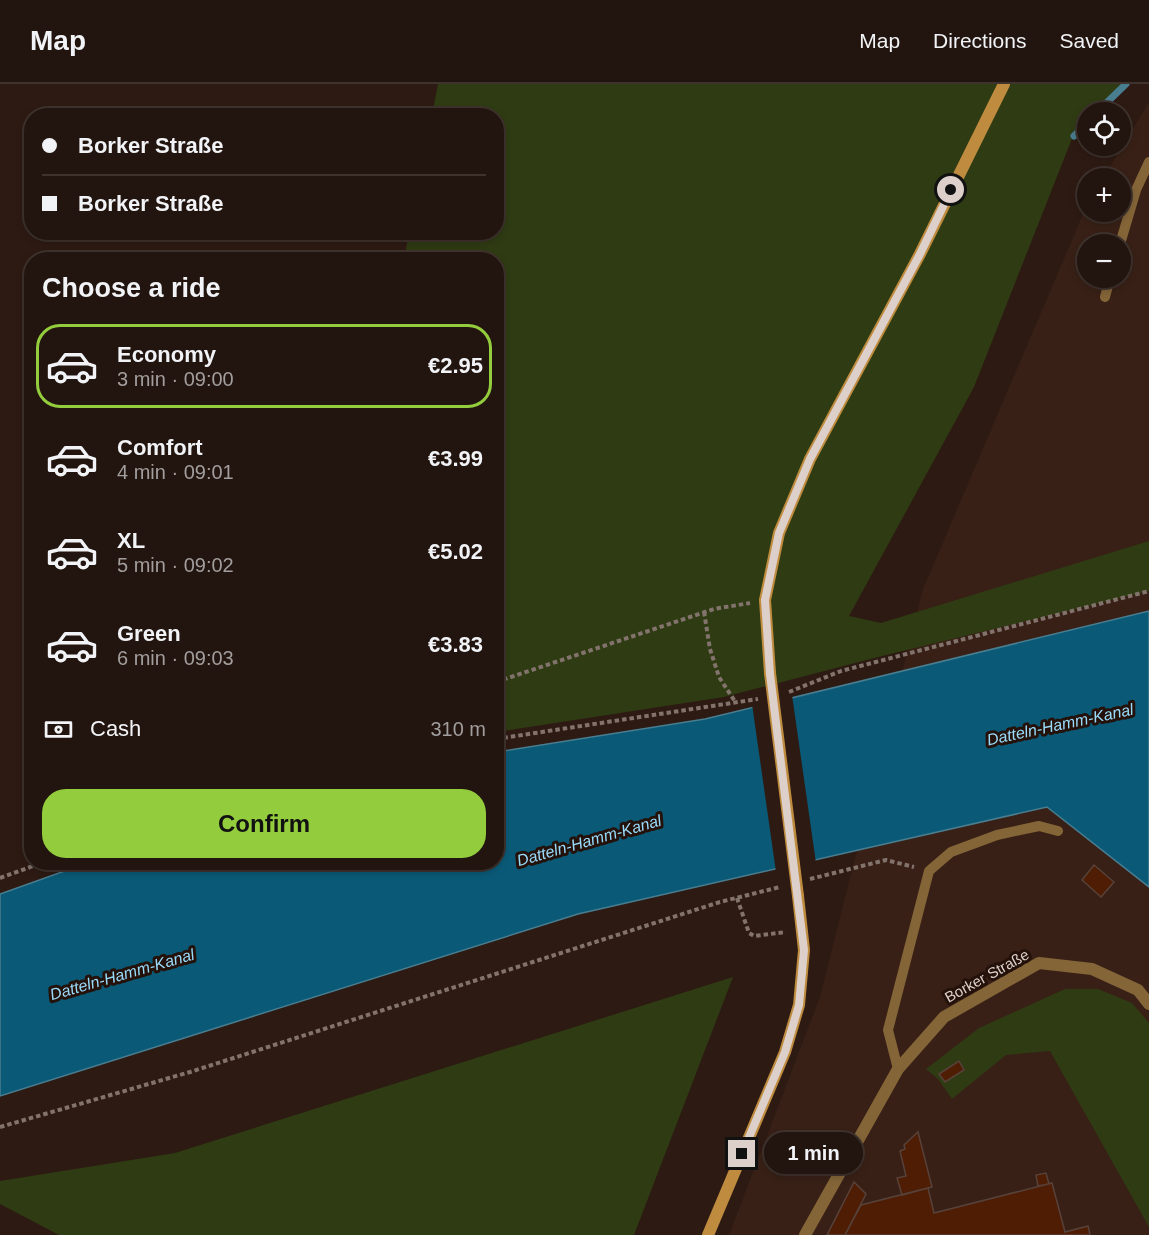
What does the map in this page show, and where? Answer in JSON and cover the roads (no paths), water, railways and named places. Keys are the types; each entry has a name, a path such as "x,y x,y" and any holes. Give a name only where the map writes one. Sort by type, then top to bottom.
{"street":[{"path":"708,1235 785,1052 799,1005 804,950 770,674 765,600 779,533 810,459 920,254 1004,84"},
{"name":"Borker Straße","path":"805,1235 897,1069 944,1017 1038,963 1092,969 1138,990 1149,1004"}],"lane":[{"path":"1123,234 1136,190 1149,162"},
{"path":"1105,297 1107,288"},
{"path":"897,1069 888,1030 929,871 951,852 997,835 1039,826 1058,831"}],"water":[{"name":"Datteln-Hamm-Kanal","path":"1149,611 1149,887 1047,807 578,914 0,1096 0,894 67,870 504,870 504,751 705,719"}],"waterway":[{"path":"1107,102 1126,84"},
{"path":"1074,136 1077,133"}]}
